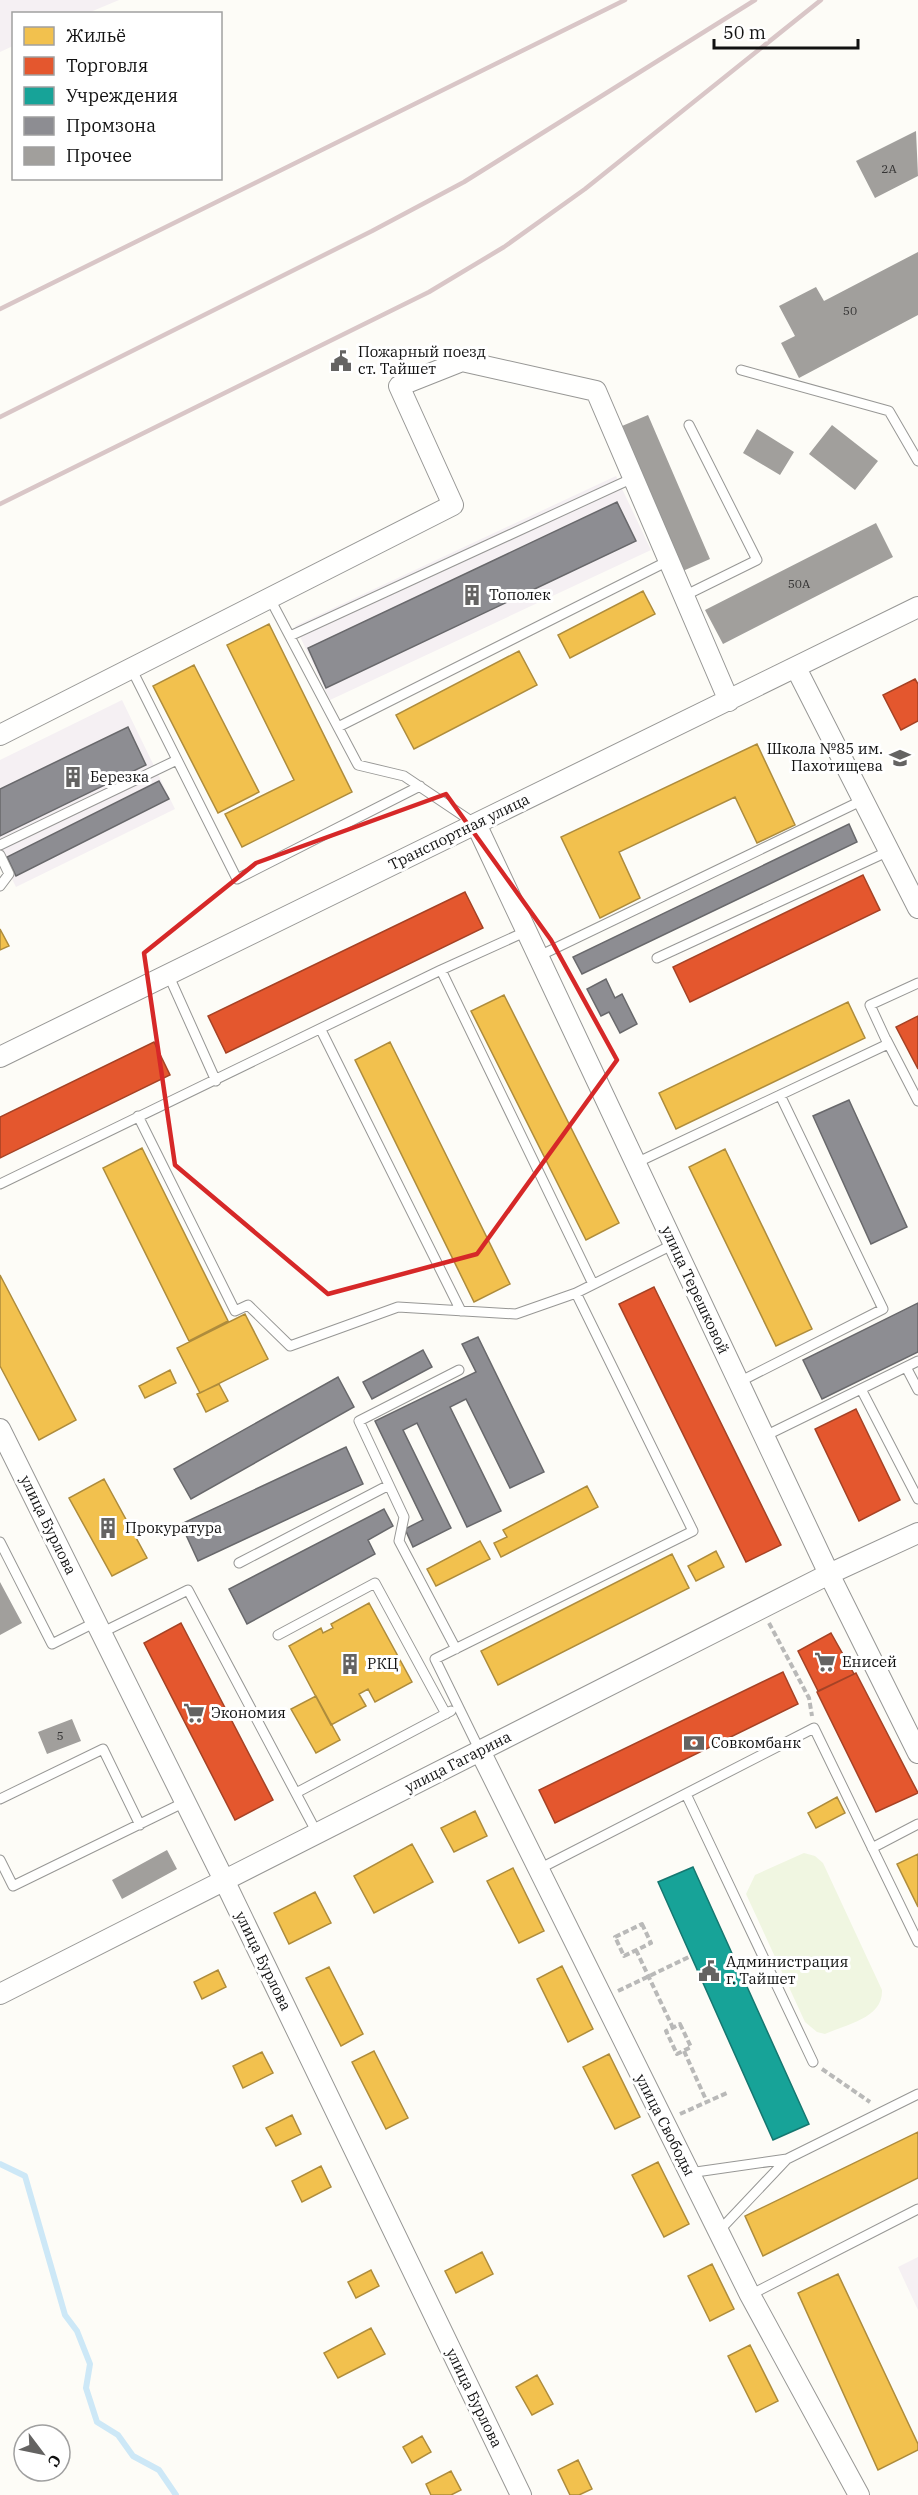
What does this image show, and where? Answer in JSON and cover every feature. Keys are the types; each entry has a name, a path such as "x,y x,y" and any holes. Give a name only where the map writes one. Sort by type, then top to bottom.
{"street":[{"path":"0,735 453,505 399,386 462,361 596,391 729,701"},
{"name":"Транспортная улица","path":"0,1056 918,607"},
{"path":"796,668 918,908"},
{"name":"улица Терешковой","path":"476,824 829,1574 918,1753"},
{"name":"улица Бурлова","path":"0,1429 224,1880 521,2495"},
{"name":"улица Гагарина","path":"0,1994 829,1574 918,1533"},
{"name":"улица Свободы","path":"480,1751 537,1870 750,2295 859,2495"}],"lane":[{"path":"741,370 889,411 918,461"},
{"path":"684,597 757,560 689,425"},
{"path":"290,636 633,478"},
{"path":"338,727 668,561"},
{"path":"269,597 358,765 404,776 476,824"},
{"path":"131,668 237,879 420,786"},
{"path":"0,845 177,760"},
{"path":"539,956 863,800"},
{"path":"657,958 889,851"},
{"path":"0,855 9,874 0,886"},
{"path":"0,1184 441,970 527,931"},
{"path":"441,970 593,1284"},
{"path":"168,974 216,1081"},
{"path":"918,983 870,1005 918,1101"},
{"path":"321,1030 461,1311"},
{"path":"636,1163 888,1044 886,1038"},
{"path":"739,1382 883,1309 780,1095"},
{"path":"138,1116 235,1311 248,1305 290,1346 398,1306 516,1314 576,1293 674,1244"},
{"path":"480,1751 435,1659 693,1531 576,1293"},
{"path":"765,1437 918,1361"},
{"path":"906,1367 918,1390"},
{"path":"456,1649 399,1541 404,1517 359,1421 459,1371"},
{"path":"861,1389 918,1499"},
{"path":"239,1563 389,1485"},
{"path":"0,1542 52,1644 188,1590 317,1833"},
{"path":"278,1635 375,1583 446,1714"},
{"path":"296,1793 458,1707"},
{"path":"537,1870 814,1728 918,1942"},
{"path":"0,1799 103,1749 140,1825"},
{"path":"686,1794 813,2062"},
{"path":"0,1860 13,1886 185,1802"},
{"path":"872,1848 918,1824"},
{"path":"689,2173 787,2159 918,2094"},
{"path":"718,2232 787,2159"},
{"path":"750,2295 918,2209"}],"path":[{"path":"762,1609 809,1698 814,1728"},
{"path":"642,1924 651,1943 636,1950 624,1956 615,1937 642,1924"},
{"path":"636,1950 673,2028"},
{"path":"602,1999 691,1956"},
{"path":"680,2025 691,2047 684,2050 677,2054 666,2031 680,2025"},
{"path":"684,2050 707,2102"},
{"path":"813,2062 883,2111"},
{"path":"663,2122 729,2092"}],"highlighted area":[{"path":"446,794 551,940 617,1060 477,1254 328,1294 175,1165 144,953 256,863"}],"shaded area":[{"path":"0,0 119,0 90,12 12,12 12,46 0,52"},
{"path":"616,476 651,550 330,700 295,626"},
{"path":"122,700 175,809 16,887 0,855 0,760"},
{"path":"918,2257 918,2310 898,2267"}],"green space":[{"path":"804,1853 815,1856 823,1863 882,1990 881,2000 870,2014 825,2034 817,2032 805,2022 746,1894 755,1875"}],"building: Жильё":[{"path":"643,591 655,614 570,658 558,635"},
{"path":"269,624 352,792 242,847 225,814 294,780 227,645"},
{"path":"519,651 537,685 414,749 396,715"},
{"path":"194,665 259,792 218,813 153,686"},
{"path":"757,744 795,825 757,843 735,797 619,852 640,898 600,918 561,837"},
{"path":"0,929 9,946 0,950"},
{"path":"504,995 619,1223 586,1240 471,1011"},
{"path":"848,1002 865,1038 676,1129 659,1093"},
{"path":"390,1042 510,1284 474,1302 355,1060"},
{"path":"142,1148 228,1321 189,1341 103,1168"},
{"path":"725,1149 812,1329 776,1346 689,1167"},
{"path":"0,1275 76,1420 39,1440 0,1366"},
{"path":"245,1314 268,1359 200,1393 177,1348"},
{"path":"170,1370 176,1383 145,1398 139,1386"},
{"path":"219,1384 228,1401 206,1412 197,1394"},
{"name":"Прокуратура","path":"104,1479 147,1558 112,1576 69,1498"},
{"path":"587,1486 598,1507 501,1557 494,1543 507,1537 503,1530"},
{"path":"480,1541 490,1559 436,1586 427,1569"},
{"path":"716,1551 724,1567 696,1581 688,1566"},
{"path":"672,1554 689,1588 498,1685 481,1651"},
{"name":"РКЦ","path":"369,1603 412,1682 375,1702 368,1689 359,1694 366,1706 331,1725 289,1646 321,1628 323,1633 333,1628 331,1624"},
{"path":"316,1696 340,1740 316,1753 291,1709"},
{"path":"837,1797 845,1813 816,1828 808,1813"},
{"path":"475,1811 487,1836 454,1852 441,1828"},
{"path":"412,1844 433,1882 374,1913 354,1876"},
{"path":"918,1854 918,1907 897,1864"},
{"path":"513,1868 544,1931 519,1943 487,1881"},
{"path":"315,1892 331,1923 289,1944 274,1913"},
{"path":"562,1966 593,2029 568,2042 537,1979"},
{"path":"329,1967 363,2034 341,2046 306,1978"},
{"path":"218,1970 226,1987 202,1999 194,1982"},
{"path":"374,2051 408,2118 386,2129 352,2062"},
{"path":"262,2052 273,2073 243,2088 233,2066"},
{"path":"609,2054 640,2117 615,2129 583,2067"},
{"path":"292,2115 301,2134 276,2146 266,2128"},
{"path":"918,2132 918,2178 763,2256 745,2216"},
{"path":"658,2162 689,2224 664,2237 632,2175"},
{"path":"321,2166 331,2187 302,2202 292,2181"},
{"path":"482,2252 493,2274 456,2293 445,2271"},
{"path":"712,2264 734,2309 710,2321 688,2276"},
{"path":"371,2270 379,2286 356,2298 348,2282"},
{"path":"838,2274 918,2444 918,2450 878,2470 798,2293"},
{"path":"371,2328 385,2354 338,2378 324,2353"},
{"path":"750,2345 778,2401 756,2412 728,2356"},
{"path":"537,2375 553,2404 532,2415 516,2387"},
{"path":"422,2436 431,2452 412,2463 403,2447"},
{"path":"578,2460 592,2489 579,2495 570,2495 558,2470"},
{"path":"451,2471 461,2490 451,2495 431,2495 426,2484"}],"building: Торговля":[{"path":"915,679 918,684 918,721 901,730 883,695"},
{"path":"863,875 880,910 690,1002 673,967"},
{"path":"465,892 483,928 226,1053 208,1016"},
{"path":"918,1016 918,1069 896,1027"},
{"path":"154,1042 170,1075 0,1158 0,1117"},
{"path":"654,1287 781,1545 746,1562 619,1304"},
{"path":"856,1409 900,1500 859,1521 815,1429"},
{"path":"181,1623 273,1800 235,1820 144,1643"},
{"name":"Енисей","path":"831,1633 854,1674 818,1691 798,1651"},
{"path":"783,1672 798,1704 555,1823 539,1790"},
{"path":"856,1673 918,1793 876,1812 817,1692"}],"building: Учреждения":[{"path":"693,1867 809,2124 773,2140 658,1882"}],"building: Промзона":[{"name":"Тополек","path":"617,502 636,541 326,688 308,648"},
{"name":"Березка","path":"128,727 146,765 0,836 0,789"},
{"path":"159,781 169,799 16,876 7,857"},
{"path":"849,824 857,842 582,974 573,957"},
{"path":"606,979 615,998 622,994 637,1024 620,1033 609,1012 601,1016 587,989"},
{"path":"849,1100 907,1227 871,1244 813,1116"},
{"path":"918,1303 918,1352 822,1399 803,1360"},
{"path":"478,1337 544,1472 510,1488 466,1399 450,1407 501,1511 467,1527 417,1423 403,1430 451,1528 413,1547 405,1529 423,1520 375,1421 476,1372 462,1344"},
{"path":"423,1350 432,1367 372,1399 363,1382"},
{"path":"338,1377 354,1407 191,1499 174,1469"},
{"path":"346,1447 363,1484 198,1561 181,1524"},
{"path":"384,1509 393,1526 368,1540 375,1554 247,1624 229,1589"}],"building: Прочее":[{"path":"916,131 918,176 875,198 856,161"},
{"path":"918,252 918,315 799,378 781,343 795,336 779,306 816,287 824,301"},
{"path":"648,415 710,559 676,574 615,429"},
{"path":"832,425 878,461 855,490 809,454"},
{"path":"757,429 794,452 780,475 743,453"},
{"path":"876,523 893,557 723,644 705,610"},
{"path":"0,1582 22,1623 0,1635"},
{"path":"72,1719 81,1741 47,1754 38,1732"},
{"path":"167,1850 177,1869 122,1899 112,1880"}],"waterway":[{"path":"0,2164 25,2176 65,2315 77,2331 90,2364 86,2388 97,2422 118,2435 133,2456 159,2470 176,2495"}],"railway":[{"path":"0,309 625,0"},
{"path":"0,417 372,231 464,182 755,0"},
{"path":"0,504 429,292 504,247 585,189 821,0"}],"place":[{"name":"Пожарный поезд ст. Тайшет","path":"341,361"},
{"name":"Тополек","path":"472,595"},
{"name":"Школа №85 им. Пахотищева","path":"900,758"},
{"name":"Березка","path":"73,777"},
{"name":"Прокуратура","path":"108,1528"},
{"name":"Енисей","path":"825,1662"},
{"name":"РКЦ","path":"350,1664"},
{"name":"Экономия","path":"194,1713"},
{"name":"Совкомбанк","path":"694,1743"},
{"name":"Администрация г. Тайшет","path":"709,1971"}]}
